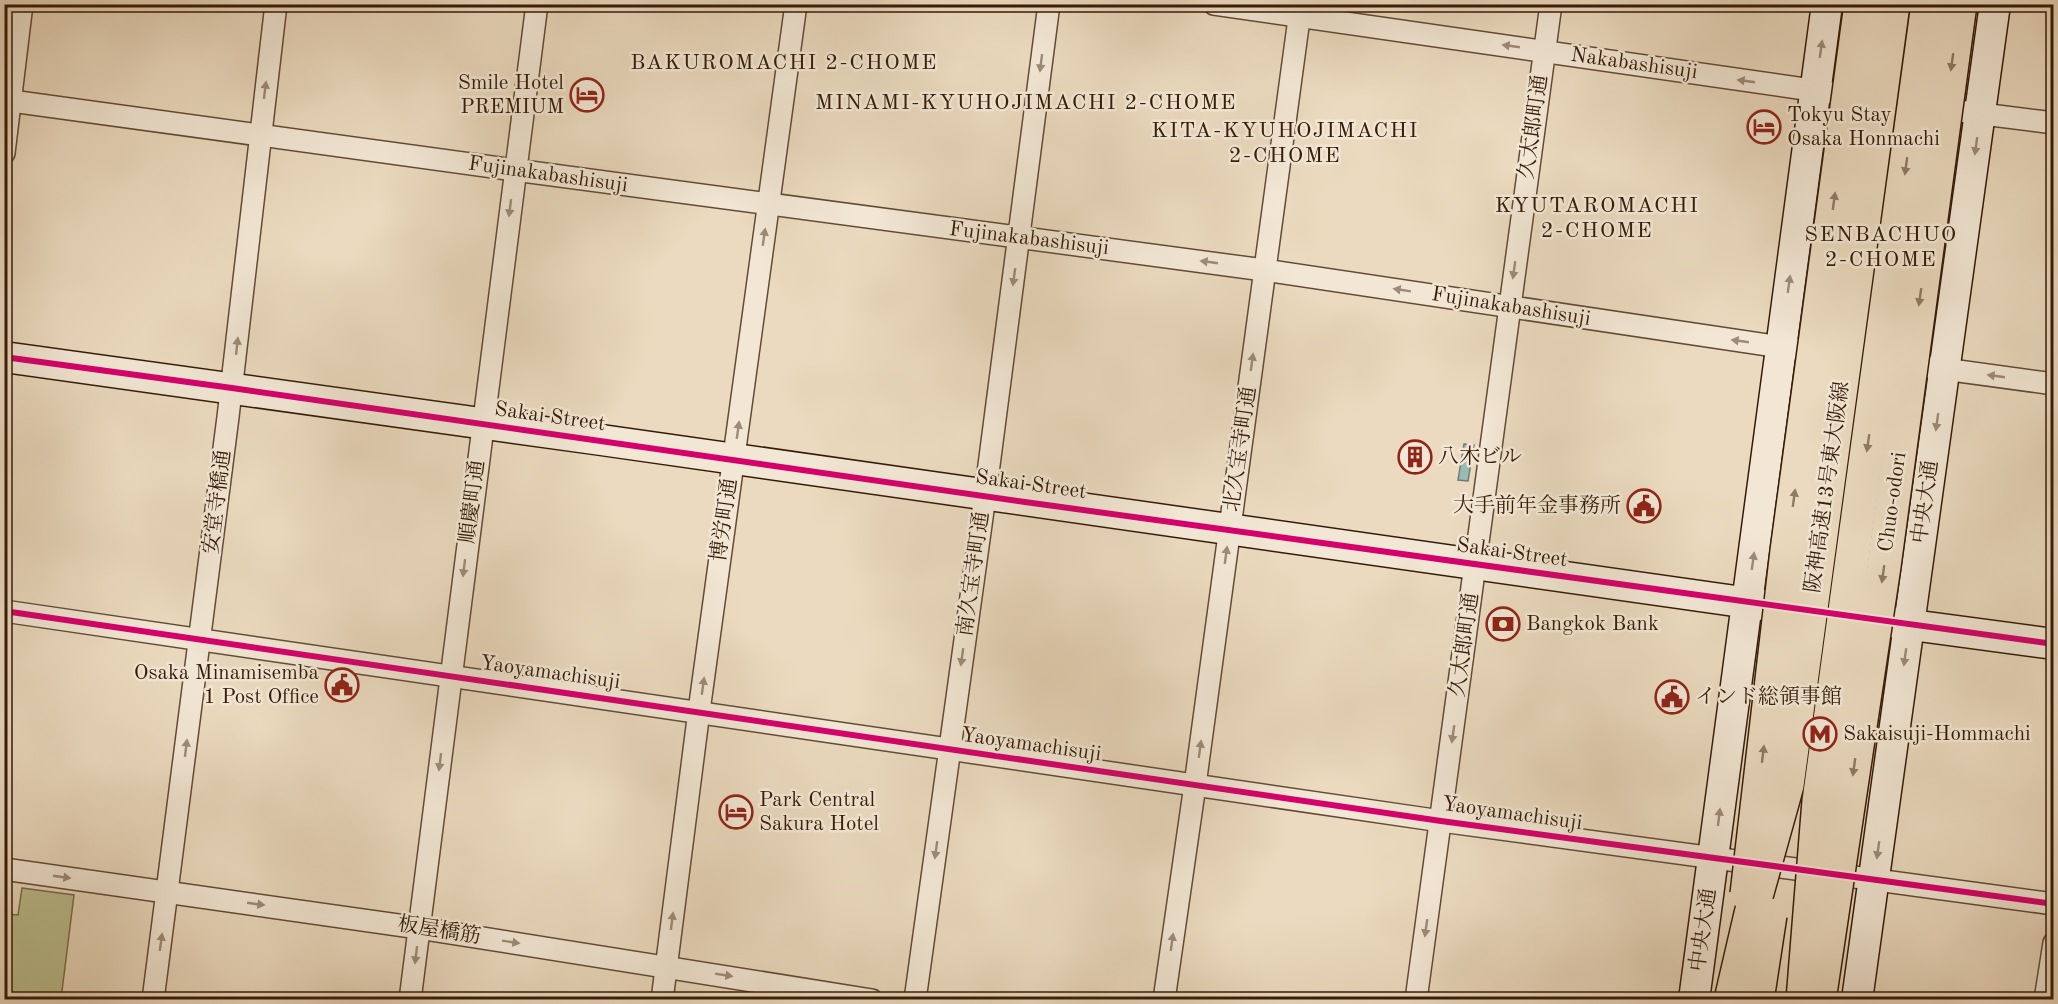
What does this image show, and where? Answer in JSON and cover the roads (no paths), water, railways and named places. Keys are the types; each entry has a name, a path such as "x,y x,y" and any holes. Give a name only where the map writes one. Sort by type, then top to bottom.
{"main road":[{"name":"中央大通","path":"1694,999 1827,4"},
{"path":"1731,999 1747,892 1786,551 1861,4"},
{"name":"阪神高速13号東大阪線","path":"1731,999 1751,914 1787,785 1893,4"},
{"name":"阪神高速13号東大阪線","path":"1803,999 1819,801 1928,4"},
{"name":"Chuo-odori","path":"1820,999 1884,566 1960,4"},
{"name":"中央大通","path":"1857,999 1995,4"},
{"name":"Sakai Street","path":"4,357 1747,603 2054,644"},
{"path":"1757,999 1787,785"},
{"path":"1793,999 1819,801"}],"street":[{"path":"4,153 8,100 22,4"},
{"name":"安堂寺橋通","path":"153,999 232,388 276,4"},
{"name":"順慶町通","path":"410,999 537,4"},
{"name":"博労町通","path":"662,999 796,4"},
{"name":"南久宝寺町通","path":"915,999 985,496 1049,4"},
{"name":"Nakabashisuji","path":"1214,4 1300,10 1544,51 2054,123"},
{"name":"久太郎町通","path":"1416,999 1551,4"},
{"name":"北久宝寺町通","path":"1164,999 1300,10"},
{"name":"Fujinakabashisuji","path":"8,100 1264,270 1781,347 2054,384"},
{"name":"Yaoyamachisuji","path":"4,611 1441,821 2054,904"},
{"name":"板屋橋筋","path":"4,869 419,928 872,999"},
{"path":"2045,999 2054,943"}],"water":[{"path":"1464,444 1474,445 1468,481 1458,480"}],"place":[{"name":"Smile Hotel PREMIUM","path":"587,95"},
{"name":"Tokyu Stay Osaka Honmachi","path":"1764,127"},
{"name":"八木ビル","path":"1415,457"},
{"name":"大手前年金事務所","path":"1644,506"},
{"name":"Bangkok Bank","path":"1503,624"},
{"name":"Osaka Minamisemba 1 Post Office","path":"342,685"},
{"name":"インド総領事館","path":"1672,697"},
{"name":"Sakaisuji-Hommachi","path":"1820,734"},
{"name":"Park Central Sakura Hotel","path":"736,812"}],"district":[{"name":"BAKUROMACHI 2-CHOME","path":"784,63"},
{"name":"MINAMI-KYUHOJIMACHI 2-CHOME","path":"1026,103"},
{"name":"KITA-KYUHOJIMACHI 2-CHOME","path":"1285,144"},
{"name":"KYUTAROMACHI 2-CHOME","path":"1597,218"},
{"name":"SENBACHUO 2-CHOME","path":"1881,248"}]}
